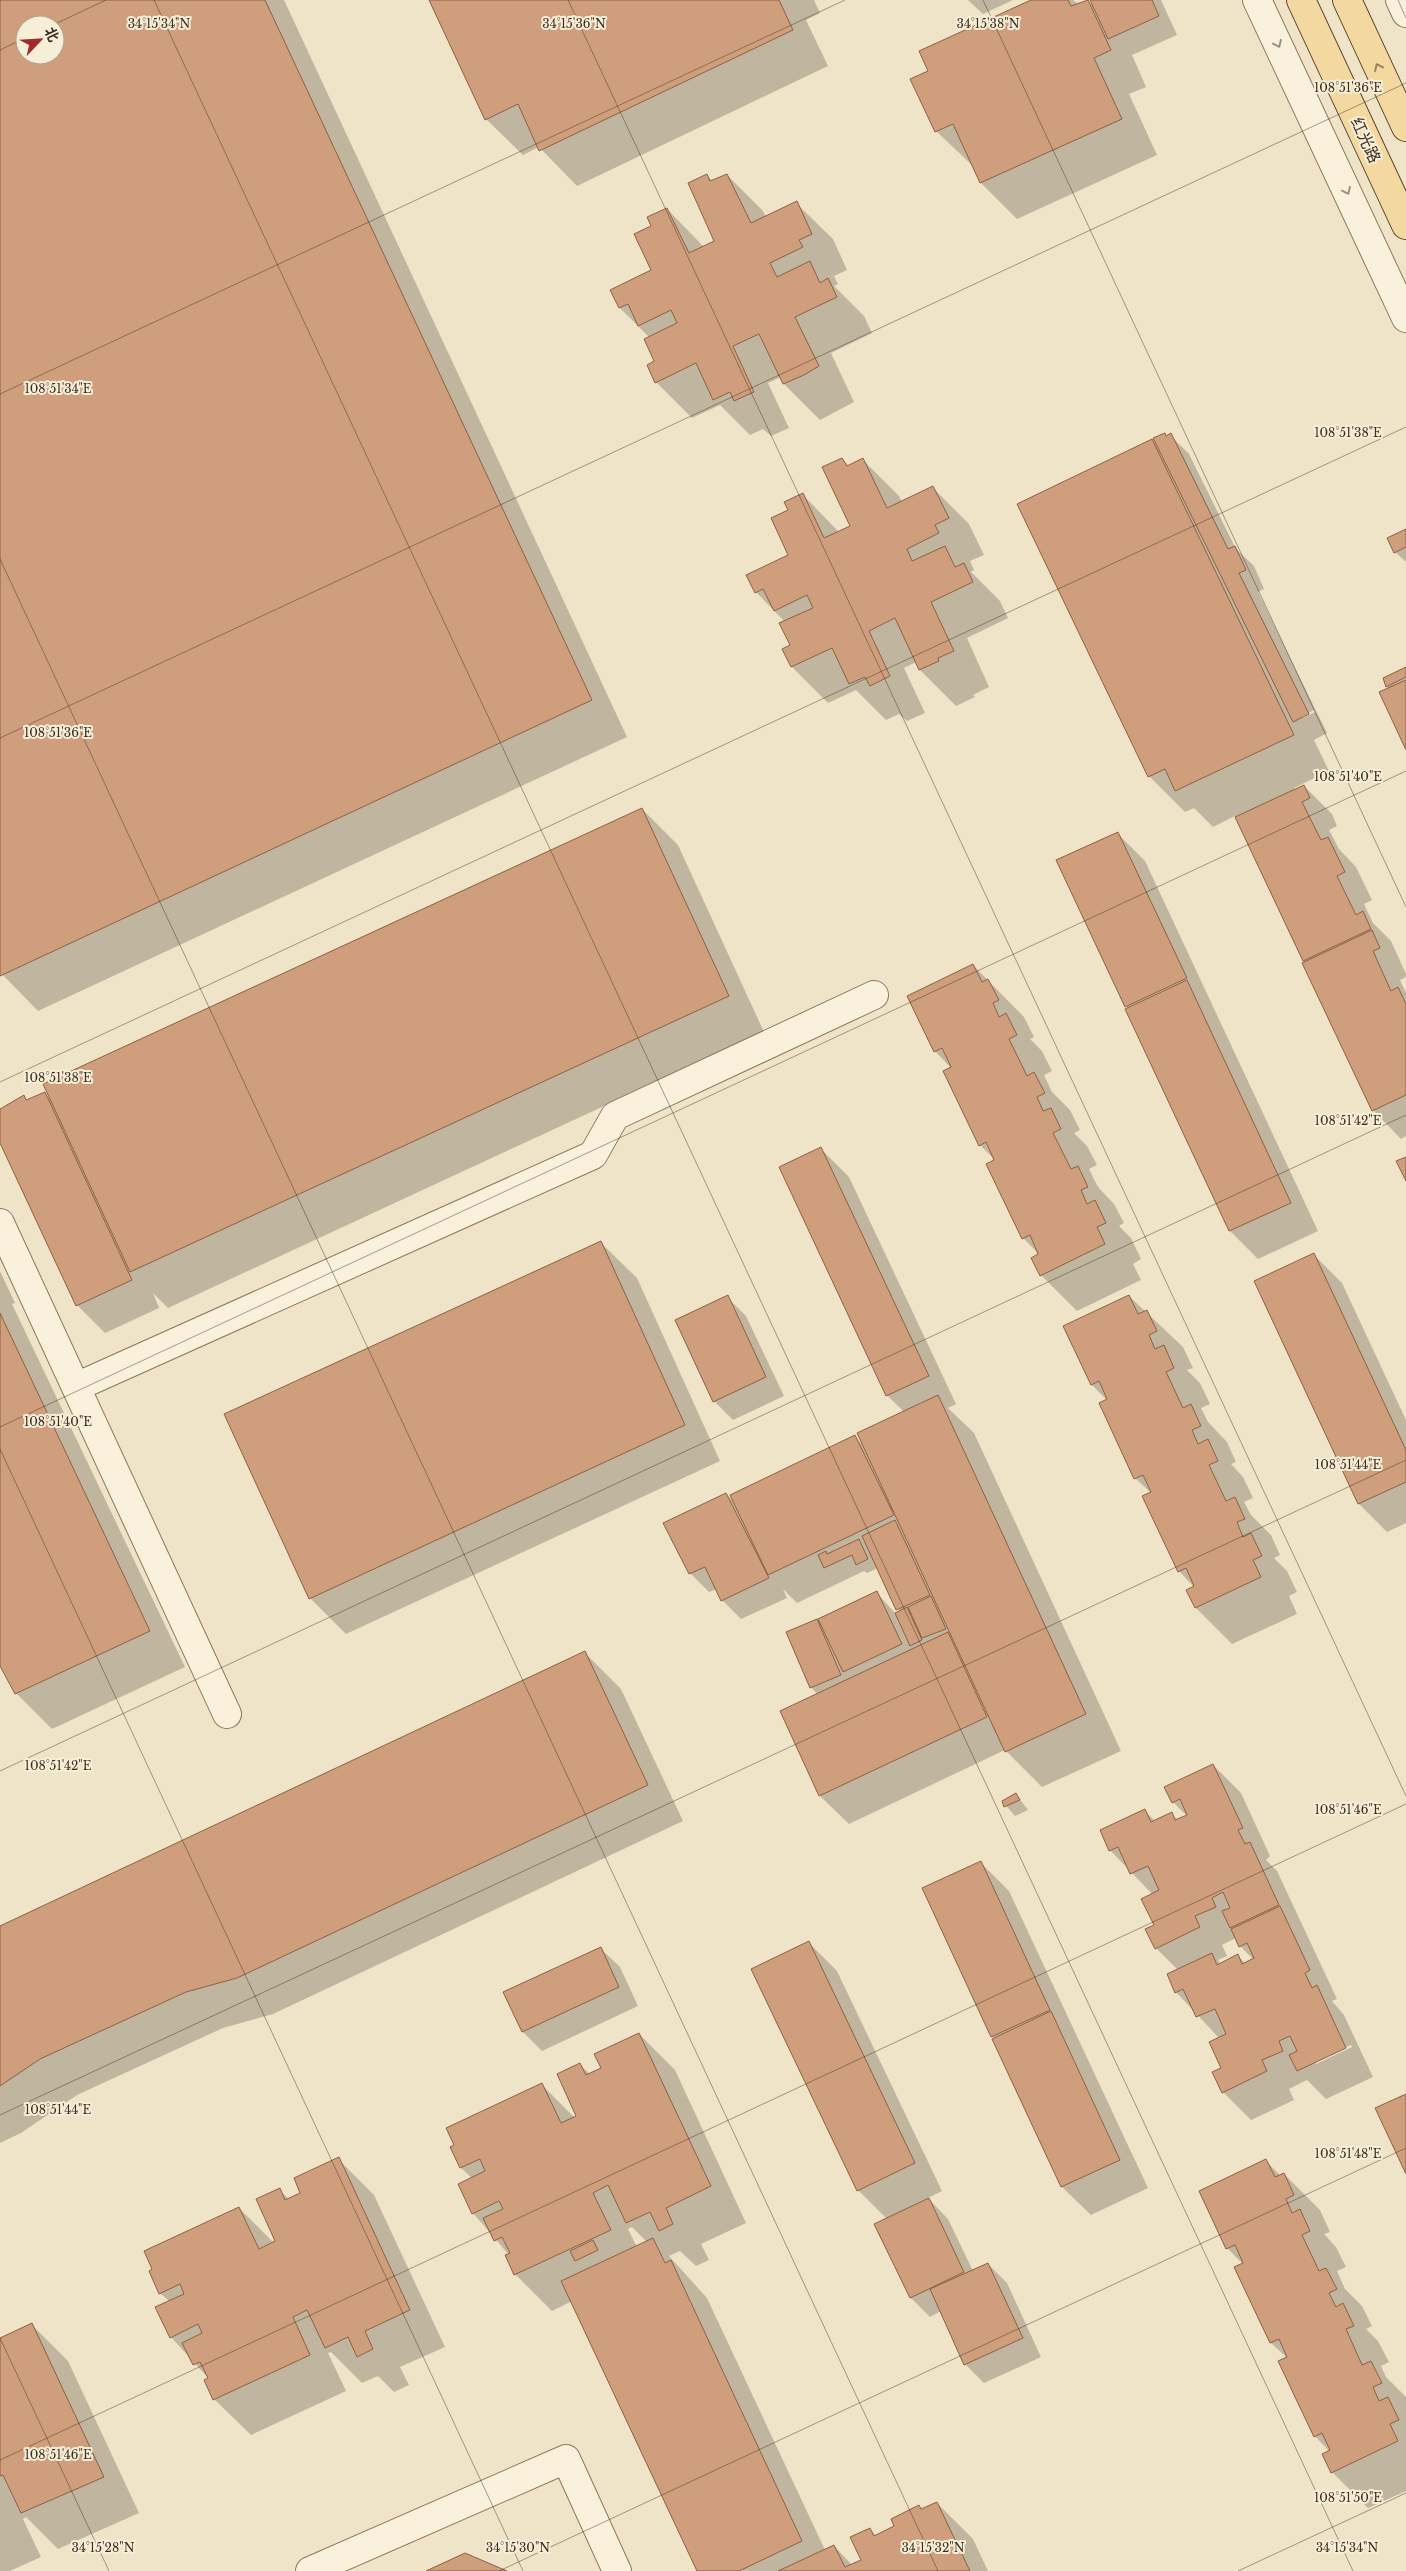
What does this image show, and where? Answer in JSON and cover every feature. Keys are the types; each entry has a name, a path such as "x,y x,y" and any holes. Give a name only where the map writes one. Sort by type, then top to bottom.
{"main road":[{"name":"红光路","path":"1301,0 1406,225"},
{"path":"1346,0 1406,127"}],"street":[{"path":"1257,0 1406,318"},
{"path":"1400,0 1406,13"},
{"path":"76,1387 593,1155 615,1116 874,995"},
{"path":"0,1223 227,1714"},
{"path":"310,2571 566,2459 617,2571"}],"building":[{"path":"0,0 265,0 592,700 0,976"},
{"path":"429,0 779,0 793,30 539,151 518,104 485,120"},
{"path":"1031,0 1068,0 1071,6 1088,0 1111,50 1094,58 1122,119 980,183 953,124 935,132 910,79 928,71 919,51"},
{"path":"1090,0 1152,0 1159,16 1108,39"},
{"path":"707,174 710,181 727,174 751,223 797,201 812,234 799,240 803,247 770,263 777,277 810,261 820,283 828,278 837,297 795,317 819,366 804,375 783,384 759,334 733,346 754,392 734,401 730,392 713,400 696,363 655,383 647,365 654,361 644,339 677,323 671,310 638,326 628,304 619,308 610,290 651,270 634,234 651,226 647,217 667,208 689,253 714,241 688,183"},
{"path":"1165,433 1166,436 1171,433 1228,549 1235,546 1246,570 1239,573 1309,714 1293,722 1153,438"},
{"path":"1152,439 1294,735 1175,791 1165,769 1148,777 1017,504"},
{"path":"842,458 847,466 863,458 887,508 933,486 949,518 935,525 939,533 907,549 912,561 945,546 955,567 964,563 973,582 931,602 954,651 938,658 939,661 919,670 895,618 869,631 890,676 870,686 865,677 849,684 832,648 791,667 782,649 790,645 779,623 813,608 807,595 774,611 763,589 755,593 746,575 788,555 771,518 788,510 784,502 803,493 824,538 850,526 822,467"},
{"path":"1406,529 1406,547 1394,553 1387,538"},
{"path":"1406,667 1406,677 1386,687 1383,678"},
{"path":"1406,680 1406,750 1379,692"},
{"path":"1304,785 1310,798 1302,802 1321,840 1328,837 1345,872 1337,876 1356,915 1363,911 1371,929 1303,961 1235,817"},
{"path":"642,808 729,996 130,1272 43,1084"},
{"path":"1118,832 1187,978 1125,1007 1056,860"},
{"path":"1372,930 1380,948 1373,951 1391,991 1398,987 1406,1004 1406,1095 1372,1111 1302,963"},
{"path":"973,964 982,982 988,979 999,1000 993,1003 999,1017 1006,1013 1017,1035 1009,1039 1027,1076 1034,1072 1045,1093 1037,1097 1043,1111 1051,1108 1061,1129 1053,1133 1071,1169 1078,1166 1088,1187 1081,1190 1087,1204 1095,1200 1106,1223 1097,1227 1105,1244 1040,1276 1031,1258 1038,1254 1030,1235 1022,1239 986,1164 994,1160 986,1142 979,1146 943,1071 951,1067 942,1048 934,1052 907,996"},
{"path":"1187,980 1291,1203 1229,1231 1125,1009"},
{"path":"45,1092 132,1280 76,1306 0,1143 0,1109 24,1095 26,1100"},
{"path":"821,1147 929,1376 886,1396 779,1167"},
{"path":"1406,1157 1406,1181 1396,1161"},
{"path":"601,1241 685,1425 309,1599 224,1414"},
{"path":"1314,1253 1406,1450 1406,1482 1358,1504 1254,1281"},
{"path":"728,1295 766,1377 713,1402 675,1320"},
{"path":"1129,1295 1138,1314 1147,1310 1157,1331 1149,1335 1155,1349 1164,1345 1174,1368 1166,1372 1183,1408 1191,1404 1201,1426 1192,1430 1198,1444 1208,1439 1218,1461 1209,1465 1226,1501 1235,1497 1245,1519 1237,1522 1243,1537 1251,1533 1262,1556 1253,1560 1261,1577 1195,1608 1186,1590 1194,1586 1186,1568 1178,1572 1142,1496 1151,1492 1143,1475 1134,1479 1099,1403 1107,1399 1099,1381 1091,1385 1063,1326"},
{"path":"0,1313 150,1631 15,1694 0,1666"},
{"path":"938,1395 1086,1714 1005,1752 857,1433"},
{"path":"855,1435 894,1515 768,1575 730,1495"},
{"path":"726,1493 769,1578 721,1601 705,1567 689,1574 663,1523"},
{"path":"895,1520 930,1595 896,1610 862,1536"},
{"path":"859,1539 868,1559 856,1565 852,1555 824,1568 818,1555 826,1551 827,1554"},
{"path":"877,1591 902,1644 843,1672 818,1619"},
{"path":"931,1596 946,1629 922,1638 908,1607"},
{"path":"907,1607 922,1640 910,1646 895,1613"},
{"path":"817,1619 841,1675 810,1688 786,1632"},
{"path":"948,1632 987,1717 819,1796 780,1711"},
{"path":"585,1651 648,1785 237,1978 186,1992 40,2059 0,2086 0,1926"},
{"path":"1213,1764 1243,1828 1238,1830 1245,1844 1250,1842 1279,1905 1230,1928 1222,1911 1230,1908 1223,1892 1212,1898 1216,1907 1195,1916 1200,1927 1155,1949 1145,1929 1154,1925 1141,1899 1159,1890 1148,1866 1130,1874 1118,1847 1109,1851 1100,1830 1145,1809 1151,1822 1172,1812 1175,1820 1187,1815 1180,1799 1172,1803 1164,1787"},
{"path":"1016,1793 1020,1800 1004,1807 1002,1801"},
{"path":"981,1861 1050,2010 991,2037 922,1888"},
{"path":"1280,1906 1310,1970 1305,1973 1312,1988 1317,1985 1346,2048 1297,2071 1289,2055 1297,2051 1290,2036 1279,2041 1283,2051 1262,2060 1267,2071 1222,2093 1212,2072 1221,2068 1209,2042 1226,2034 1215,2009 1196,2017 1183,1989 1175,1993 1167,1974 1212,1953 1217,1965 1238,1954 1242,1964 1254,1958 1247,1943 1239,1947 1231,1929"},
{"path":"809,1941 915,2163 857,2191 751,1969"},
{"path":"601,1947 619,1987 522,2032 503,1992"},
{"path":"1051,2011 1120,2160 1061,2187 992,2039"},
{"path":"639,2033 711,2186 666,2208 673,2224 659,2231 650,2212 626,2223 608,2185 593,2193 611,2230 514,2275 505,2255 510,2253 502,2237 494,2241 483,2218 503,2209 499,2201 472,2214 458,2184 485,2171 480,2159 460,2168 450,2147 454,2145 446,2128 542,2083 561,2123 576,2116 557,2074 580,2063 586,2075 601,2068 594,2054"},
{"path":"1406,2094 1406,2174 1375,2108"},
{"path":"339,2157 410,2310 365,2331 373,2349 357,2357 348,2337 325,2348 307,2310 293,2317 310,2355 213,2400 204,2380 208,2378 200,2362 193,2365 182,2343 202,2333 198,2324 170,2338 155,2307 184,2294 180,2284 159,2294 149,2271 152,2269 144,2251 239,2207 259,2249 275,2241 256,2199 280,2188 285,2200 300,2193 294,2178"},
{"path":"1266,2159 1275,2177 1284,2173 1294,2195 1286,2199 1292,2213 1300,2209 1310,2231 1302,2235 1319,2271 1326,2268 1337,2289 1329,2293 1336,2307 1343,2303 1354,2326 1346,2329 1362,2365 1371,2361 1382,2383 1373,2387 1379,2401 1388,2397 1399,2420 1390,2424 1398,2441 1331,2473 1322,2454 1330,2450 1322,2433 1314,2437 1278,2361 1287,2357 1279,2339 1270,2343 1234,2267 1243,2263 1235,2245 1226,2249 1199,2191"},
{"path":"929,2198 964,2272 910,2298 874,2224"},
{"path":"653,2238 665,2263 671,2260 802,2541 739,2571 697,2571 561,2281"},
{"path":"593,2240 598,2250 575,2261 570,2251"},
{"path":"988,2263 1023,2338 964,2365 930,2289"},
{"path":"32,2323 104,2477 21,2513 3,2475 0,2476 0,2338"},
{"path":"937,2502 970,2571 778,2571 834,2545 845,2567 861,2560 850,2537 870,2528 874,2536 894,2526 891,2519 919,2505 921,2509"},
{"path":"465,2553 507,2571 426,2571"}]}
